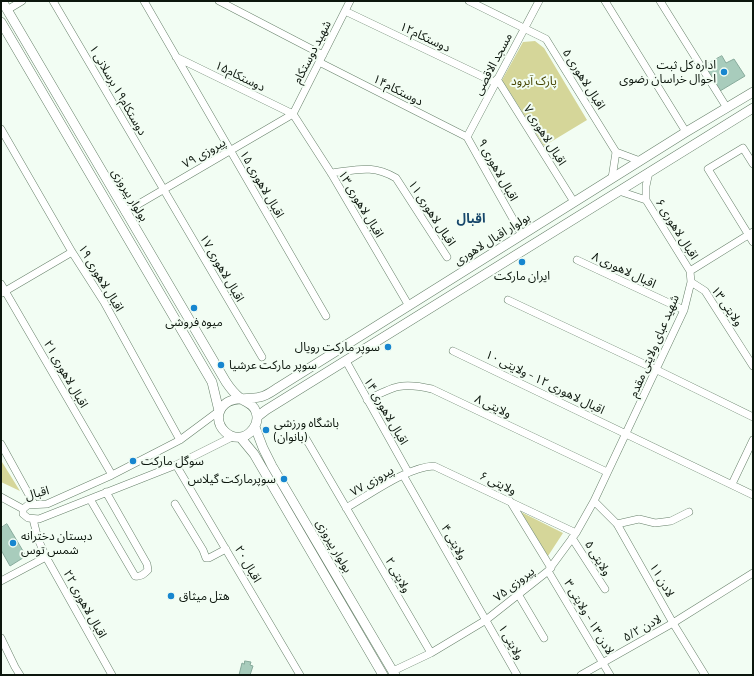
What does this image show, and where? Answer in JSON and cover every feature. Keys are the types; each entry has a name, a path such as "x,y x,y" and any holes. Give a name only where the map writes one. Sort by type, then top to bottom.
{"main road":[{"name":"بولوار پیروزی","path":"2,1 226,382 241,399"},
{"name":"بولوار پیروزی","path":"2,25 212,382 219,411"},
{"name":"بولوار اقبال لاهوری","path":"241,399 261,397 686,132 753,92"},
{"path":"257,418 266,410 753,108"},
{"path":"454,277 462,288"},
{"path":"232,399 241,399 253,406 257,418 255,427 250,433 236,437 225,432 220,426 218,419 219,411 226,402 232,399"},
{"name":"بولوار پیروزی","path":"255,427 272,466 394,673"},
{"name":"بولوار پیروزی","path":"236,437 254,454 383,675"}],"street":[{"path":"7,10 22,1"},
{"name":"دوستکام۱۹ برسلانی ۱","path":"53,1 163,189"},
{"name":"اقبال لاهوری ۱۵","path":"144,1 326,316"},
{"path":"218,1 323,54"},
{"name":"شهید دوستکام","path":"293,114 350,1"},
{"name":"اقبال لاهوری ۵","path":"469,1 546,39 616,152"},
{"name":"مسجد الاقصی","path":"467,137 539,1"},
{"path":"605,1 686,132"},
{"path":"660,1 727,108"},
{"name":"دوستکام۱۲","path":"345,11 497,81"},
{"name":"دوستکام۱۵","path":"176,57 293,114"},
{"name":"دوستکام۱۴","path":"319,62 467,137"},
{"name":"اقبال لاهوری ۷","path":"497,81 574,202"},
{"name":"پیروزی ۷۹","path":"125,212 293,114"},
{"name":"اقبال لاهوری ۱۳","path":"293,114 331,173 409,306"},
{"name":"اقبال لاهوری ۱۹","path":"1,129 72,252 104,302 180,440"},
{"name":"اقبال لاهوری ۹","path":"467,137 522,235"},
{"path":"753,164 743,148 708,169 751,234 753,242"},
{"path":"612,178 616,152 640,161"},
{"name":"اقبال لاهوری ۱۱","path":"331,173 367,169 384,171 396,178 448,257"},
{"path":"619,191 646,200 646,186 649,172"},
{"name":"اقبال لاهوری ۱۷","path":"163,189 262,357"},
{"name":"اقبال لاهوری ۶","path":"646,200 690,271"},
{"path":"690,271 751,234"},
{"path":"3,293 72,252"},
{"name":"اقبال لاهوری ۸","path":"577,260 684,310"},
{"name":"شهید عبای ولایتی مقدم","path":"607,472 657,370 684,310 691,282 690,271"},
{"name":"ولایتی ۱۳","path":"691,282 706,291 753,366"},
{"name":"اقبال لاهوری ۲۱","path":"1,284 3,293 112,476"},
{"path":"508,300 753,417"},
{"name":"اقبال لاهوری ۱۲ - ولایتی ۱۰","path":"454,351 753,495"},
{"name":"اقبال لاهوری ۱۴","path":"346,361 406,474"},
{"name":"ولایتی ۸","path":"367,400 391,388 404,385 432,389 607,472"},
{"name":"اقبال","path":"219,411 180,440 112,476 47,504 28,505 23,509 25,517 39,519 176,465 236,437"},
{"name":"ولایتی ۲","path":"302,432 432,653"},
{"path":"732,484 753,440"},
{"path":"1,444 34,504"},
{"name":"اقبال ۲۰","path":"176,465 300,675"},
{"name":"ولایتی ۶","path":"406,474 424,466 434,466 510,501 574,535"},
{"name":"پیروزی ۷۵","path":"394,673 432,653 486,620 550,569 574,535 594,501 607,472"},
{"name":"پیروزی ۷۷","path":"346,508 406,474"},
{"name":"ولایتی ۴","path":"406,474 486,620"},
{"path":"90,499 135,576 144,574 148,570 147,564 106,492"},
{"path":"1,497 23,509"},
{"name":"لادن ۱۳ - ولایتی ۳","path":"510,501 610,675"},
{"name":"لادن ۱۱","path":"594,501 617,524 673,623 705,675"},
{"path":"175,504 203,550 206,558 209,558 226,549"},
{"path":"617,524 639,520 654,523 671,521 689,512"},
{"name":"اقبال لاهوری ۲۲","path":"33,519 38,539 46,557 112,675"},
{"name":"ولایتی ۵","path":"574,535 605,590"},
{"path":"1,581 46,557"},
{"name":"لادن ۵/۲","path":"581,675 673,623 753,573"},
{"path":"518,594 544,638"},
{"name":"ولایتی ۱","path":"486,620 517,675"},
{"path":"1,638 5,653 20,675"}],"green space":[{"name":"پارک آبرود","path":"535,41 544,48 587,120 544,146 502,80 523,42"},
{"path":"2,462 20,491 1,482"},
{"path":"521,512 563,533 548,556"}],"building":[{"name":"اداره کل ثبت احوال خراسان رضوی","path":"722,56 726,63 734,59 745,76 720,91 702,67"},
{"path":"7,524 26,556 10,566 1,550 1,528"},
{"path":"245,661 251,662 250,665 253,666 250,675 239,675 242,663 244,664"}],"place":[{"name":"اداره کل ثبت احوال خراسان رضوی","path":"724,72"},
{"name":"ایران مارکت","path":"522,262"},
{"name":"میوه فروشی","path":"194,308"},
{"name":"سوپر مارکت رویال","path":"388,347"},
{"name":"سوپر مارکت عرشیا","path":"221,365"},
{"name":"باشگاه ورزشی (بانوان)","path":"266,430"},
{"name":"سوگل مارکت","path":"133,461"},
{"name":"سوپرمارکت گیلاس","path":"284,479"},
{"name":"دبستان دخترانه شمس توس","path":"13,543"},
{"name":"هتل میثاق","path":"171,596"}],"district":[{"name":"اقبال","path":"471,219"}]}
